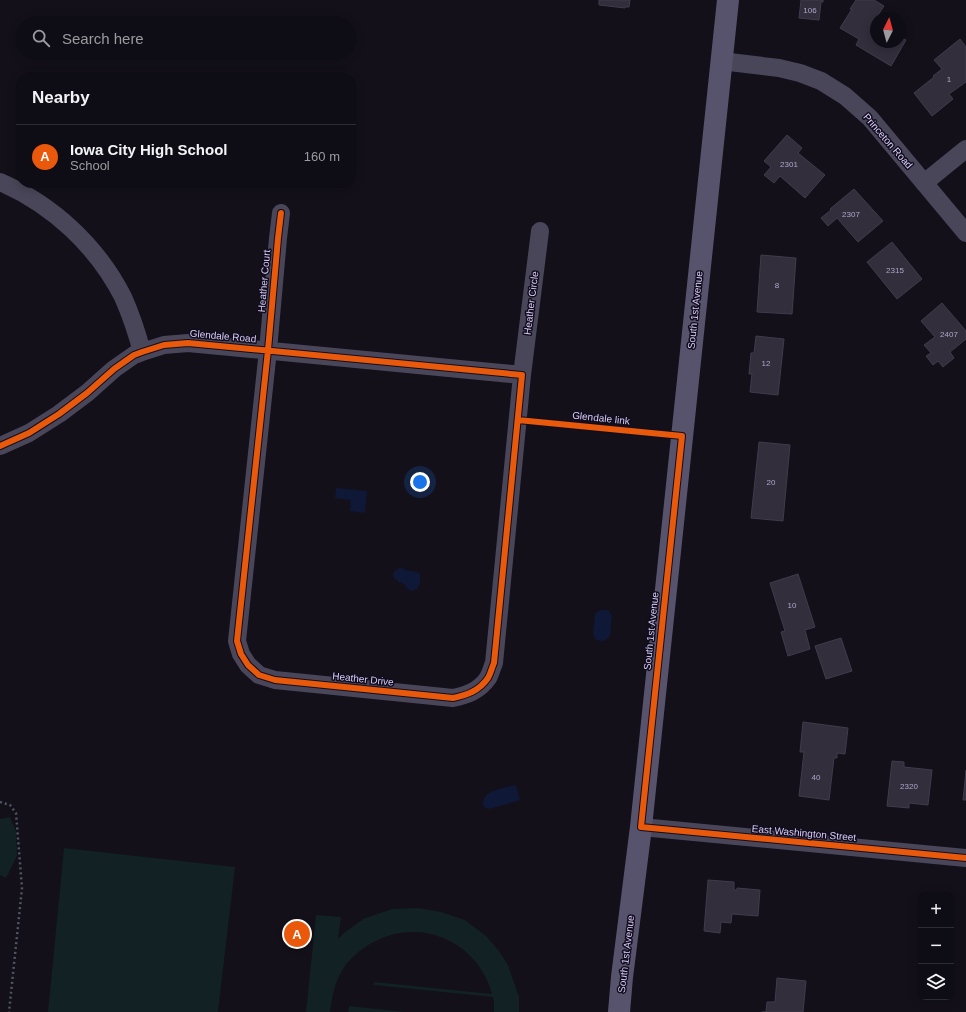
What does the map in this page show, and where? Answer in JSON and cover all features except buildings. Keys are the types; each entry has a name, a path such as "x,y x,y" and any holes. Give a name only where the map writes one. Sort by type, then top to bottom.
{"main road":[{"name":"South 1st Avenue","path":"619,1012 641,827 728,0"}],"street":[{"name":"Princeton Road","path":"721,61 779,68 800,73 821,81 845,96 870,118 966,233"},
{"path":"924,183 966,149"},
{"path":"0,182 35,200 62,220 86,242 106,268 123,297 135,328 142,352"},
{"name":"Heather Court","path":"268,350 281,213"},
{"name":"Heather Circle","path":"522,375 540,231"},
{"name":"Glendale Road","path":"0,446 29,433 59,414 87,394 114,368 134,355 164,345 188,343 522,375"},
{"name":"Heather Drive","path":"268,350 237,641 241,654 248,665 259,675 275,680 437,697 453,698 465,696 478,689 488,677 494,663 522,375"},
{"name":"East Washington Street","path":"641,827 966,858"}],"path":[{"path":"0,802 10,805 16,813 22,888 9,1012"}],"shaded area":[{"path":"10,817 16,831 17,856 6,878 0,875 0,819"},
{"path":"64,848 235,867 218,1012 48,1012"},
{"path":"418,908 441,912 465,920 486,936 499,951 508,965 519,997 519,1012 494,1012 493,997 374,985 374,982 492,994 488,982 479,967 461,948 449,941 428,933 404,932 384,937 374,942 365,947 349,961 340,974 334,989 330,1012 306,1012 316,915 341,917 338,939 363,919 392,909"},
{"path":"349,1006 405,1012 348,1012"}],"water":[{"path":"336,488 367,491 365,513 350,511 351,500 335,498"},
{"path":"403,567 403,569 420,574 420,583 417,589 411,591 404,584 397,581 393,577 395,571"},
{"path":"600,610 608,610 612,615 610,636 604,641 596,640 593,634 595,614"},
{"path":"516,785 520,800 489,809 485,808 483,804 486,795 501,788"}],"cycle path":[{"path":"0,446 29,433 59,414 87,393 114,369 134,355 164,345 188,343 522,375 494,663 488,678 481,686 468,694 453,698 275,680 259,675 248,665 241,654 237,641 268,350 281,213"},
{"name":"Glendale link","path":"518,420 682,436 641,827 966,858"}],"place":[{"name":"Iowa City High School","path":"297,934"}]}
